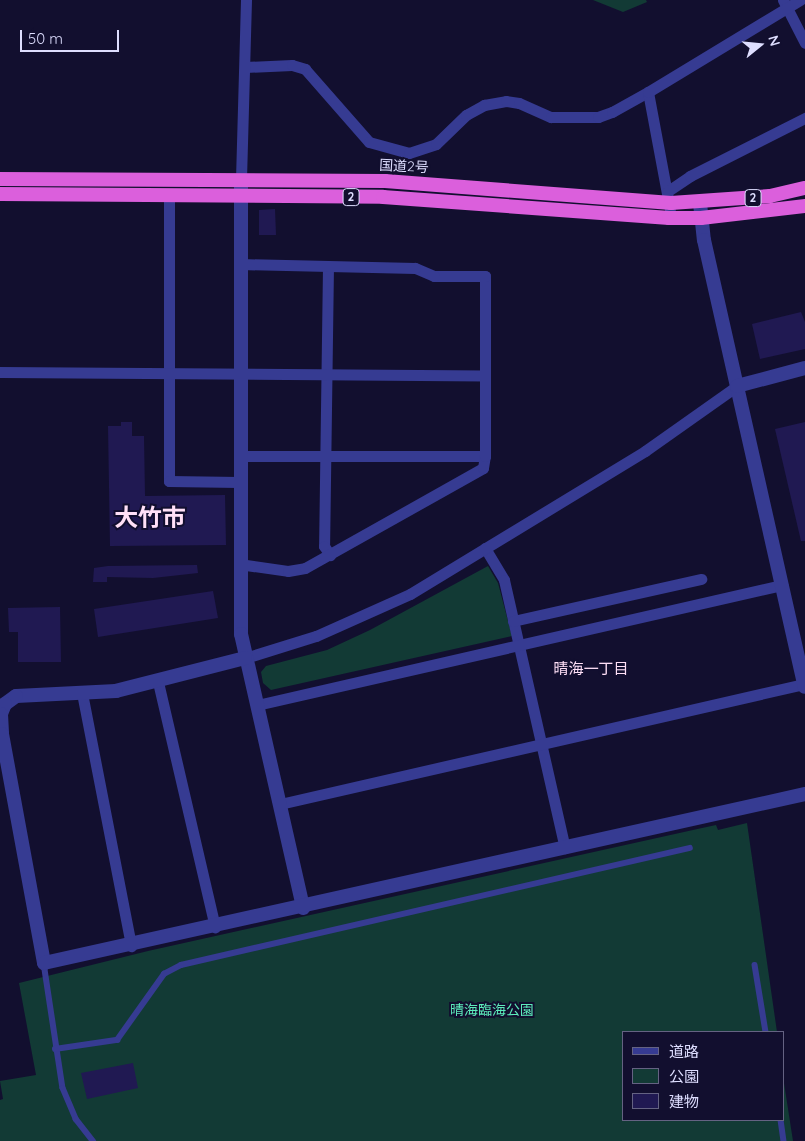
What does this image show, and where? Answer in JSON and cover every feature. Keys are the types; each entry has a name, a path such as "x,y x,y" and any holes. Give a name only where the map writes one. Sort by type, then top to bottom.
{"highway":[{"name":"国道2号","path":"0,179 384,181 670,197 700,203 805,188"},
{"name":"2","path":"0,194 383,197 669,218 701,218 805,206"}],"street":[{"path":"246,0 241,179 239,564 241,634 303,908"},
{"path":"245,67 292,65 305,69 369,142 409,153 436,144 466,115 484,106 506,101 519,102 551,117 598,117 612,112 648,92 785,3 800,0"},
{"path":"785,3 805,43"},
{"path":"648,92 670,197 669,218"},
{"path":"670,197 690,176 805,118"},
{"path":"169,195 169,481 240,482"},
{"path":"280,804 805,685 737,386 701,218 700,203"},
{"path":"239,564 288,571 305,568 330,556 484,468 485,456 485,276 434,276 415,268 241,264"},
{"path":"328,266 324,546 330,556"},
{"path":"805,368 737,386 645,451 410,594 358,619 246,658 158,682 116,691 16,696 2,703 1,714 1,734 44,963 303,908 805,794"},
{"path":"0,372 485,375"},
{"path":"240,456 485,456"},
{"path":"486,548 504,580 565,848"},
{"path":"513,621 701,579"},
{"path":"257,705 518,647 782,585"},
{"path":"158,682 215,927"},
{"path":"82,693 131,946"}],"lane":[{"path":"55,1049 111,1043 117,1040 164,974 180,965 690,848"},
{"path":"44,963 55,1049 68,1103 93,1141"},
{"path":"755,964 766,1031"},
{"path":"781,1121 784,1141"}],"green space":[{"path":"593,0 646,0 647,2 623,12"},
{"path":"488,566 498,583 512,636 271,690 263,683 261,672 266,666 327,650 370,630"},
{"name":"晴海臨海公園","path":"747,823 777,1031 622,1031 622,1121 785,1121 785,1089 793,1141 0,1141 0,1100 3,1099 0,1081 36,1075 19,983 148,951 702,828 716,825 718,830"}],"building":[{"path":"275,209 276,235 259,235 259,210"},
{"path":"801,312 805,322 805,349 760,359 752,324"},
{"path":"121,422 132,422 132,436 144,436 145,496 225,495 226,545 110,546 108,426 121,426"},
{"path":"805,422 805,541 801,541 775,429"},
{"path":"197,565 198,573 153,578 107,577 107,582 93,582 94,568 108,566"},
{"path":"213,591 218,618 98,637 94,609"},
{"path":"60,607 61,662 18,662 18,632 9,632 8,608"},
{"path":"133,1063 138,1088 87,1099 81,1073"}],"district":[{"name":"大竹市","path":"150,518"},
{"name":"晴海一丁目","path":"591,669"}]}
